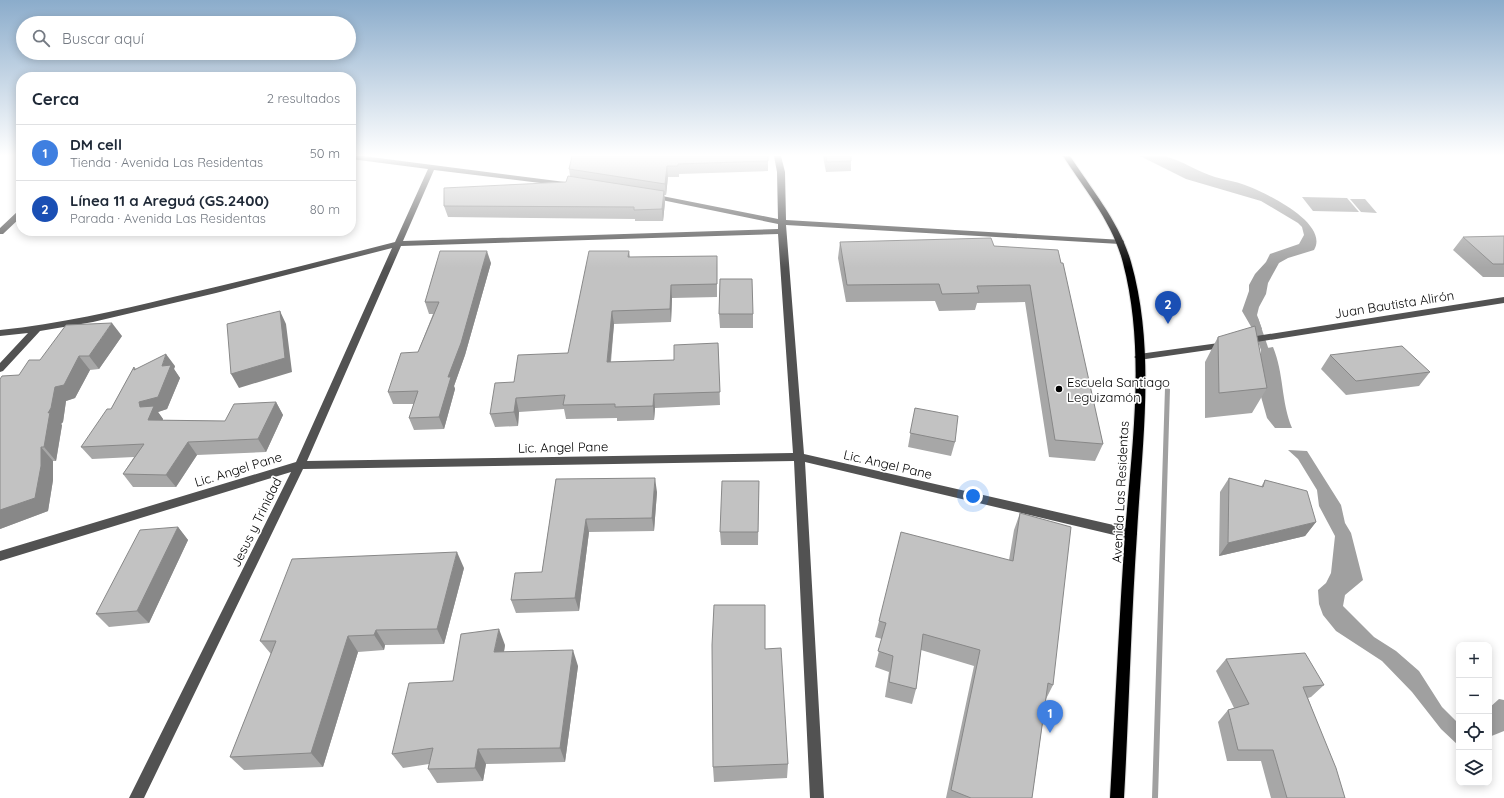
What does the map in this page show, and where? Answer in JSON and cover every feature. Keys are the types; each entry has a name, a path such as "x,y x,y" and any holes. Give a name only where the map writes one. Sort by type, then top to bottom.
{"main road":[{"name":"Avenida Las Residentas","path":"1091,193 1106,215 1120,242 1127,263 1135,300 1139,357 1137,447 1117,798"}],"street":[{"name":"Jesus y Trinidad","path":"136,798 300,465 420,193"},
{"path":"781,193 782,227 799,457 816,798"},
{"path":"643,195 755,216 782,227"},
{"path":"0,232 16,218"},
{"path":"0,333 37,329 93,319 216,290 398,244 782,227 1120,242"},
{"name":"Juan Bautista Alirón","path":"1139,357 1504,300"},
{"path":"0,369 37,329"},
{"name":"Lic. Angel Pane","path":"0,556 300,465 799,457 1131,534"}],"shaded area":[{"path":"1235,193 1266,194 1293,210 1304,219 1313,229 1316,240 1314,250 1288,258 1279,263 1268,283 1266,294 1259,307 1257,315 1262,329 1253,330 1242,311 1249,291 1249,285 1255,274 1266,262 1270,254 1299,244 1304,235 1302,227 1298,223 1261,201"},
{"path":"1302,197 1347,198 1359,212 1313,211"},
{"path":"1350,199 1365,199 1377,213 1361,212"},
{"path":"1273,347 1277,357 1288,418 1292,428 1275,428 1267,418 1256,379 1261,358 1261,349"},
{"path":"1165,388 1170,389 1158,798 1152,798"},
{"path":"1288,450 1307,451 1341,505 1345,523 1351,533 1363,580 1345,595 1343,606 1374,637 1396,651 1419,671 1442,707 1456,721 1456,743 1441,729 1412,692 1382,661 1336,631 1323,615 1319,604 1318,590 1326,583 1331,573 1335,536 1319,506 1317,490 1298,459"},
{"path":"1499,699 1504,700 1504,731 1492,736 1492,714 1492,705"}],"building":[{"path":"444,193 664,193 662,209 634,210 634,207 444,206"},
{"path":"1504,236 1504,264 1493,264 1463,237"},
{"path":"991,238 994,246 1058,250 1061,263 1063,263 1103,444 1055,440 1030,285 977,286 979,293 942,294 939,284 847,285 840,242"},
{"path":"440,251 487,251 461,343 448,377 451,377 439,417 409,418 418,391 388,392 401,353 418,352 439,302 425,302"},
{"path":"589,251 629,251 628,257 717,256 717,284 671,285 670,309 612,311 607,362 674,360 674,345 718,343 720,392 654,394 653,406 615,407 615,404 563,405 565,395 516,398 514,412 490,414 495,383 514,382 518,355 568,353"},
{"path":"720,279 752,279 753,314 719,314"},
{"path":"280,311 285,358 231,374 227,324"},
{"path":"112,323 89,356 79,356 64,385 55,387 51,408 48,413 50,412 44,447 41,447 41,466 35,498 0,510 0,379 2,376 19,375 29,360 40,360 66,325"},
{"path":"1255,326 1267,388 1219,393 1218,337"},
{"path":"1402,346 1430,372 1356,381 1330,355"},
{"path":"166,354 162,366 171,365 158,397 139,402 140,407 154,406 148,420 225,421 234,404 276,402 258,439 188,442 166,475 123,474 144,444 81,447 107,409 111,409 134,367 134,370"},
{"path":"915,408 958,416 955,442 910,433"},
{"path":"655,478 652,518 586,519 575,598 511,600 515,573 542,572 556,479"},
{"path":"1229,478 1263,487 1265,480 1307,491 1316,522 1228,543"},
{"path":"722,481 759,481 758,532 720,532"},
{"path":"1020,513 1071,527 1053,685 1048,683 1032,798 971,798 951,790 980,650 923,634 916,689 889,682 893,656 878,651 886,623 879,621 901,532 1013,561"},
{"path":"178,527 137,611 96,614 140,530"},
{"path":"457,552 437,629 376,630 374,635 348,636 311,753 230,757 276,641 260,641 292,559"},
{"path":"714,605 765,605 765,649 781,648 788,764 713,767 712,645"},
{"path":"499,629 494,652 573,650 560,748 478,749 475,768 428,769 433,748 392,754 409,683 453,681 461,634"},
{"path":"1305,653 1324,685 1303,687 1336,768 1345,798 1287,798 1273,750 1238,750 1228,710 1249,704 1226,659"}],"waterway":[{"path":"1254,318 1268,359"}],"place":[{"name":"Línea 11 a Areguá (GS.2400)","path":"1168,324"},
{"name":"Escuela Santiago Leguizamón","path":"1059,389"},
{"name":"DM cell","path":"1050,733"}]}
